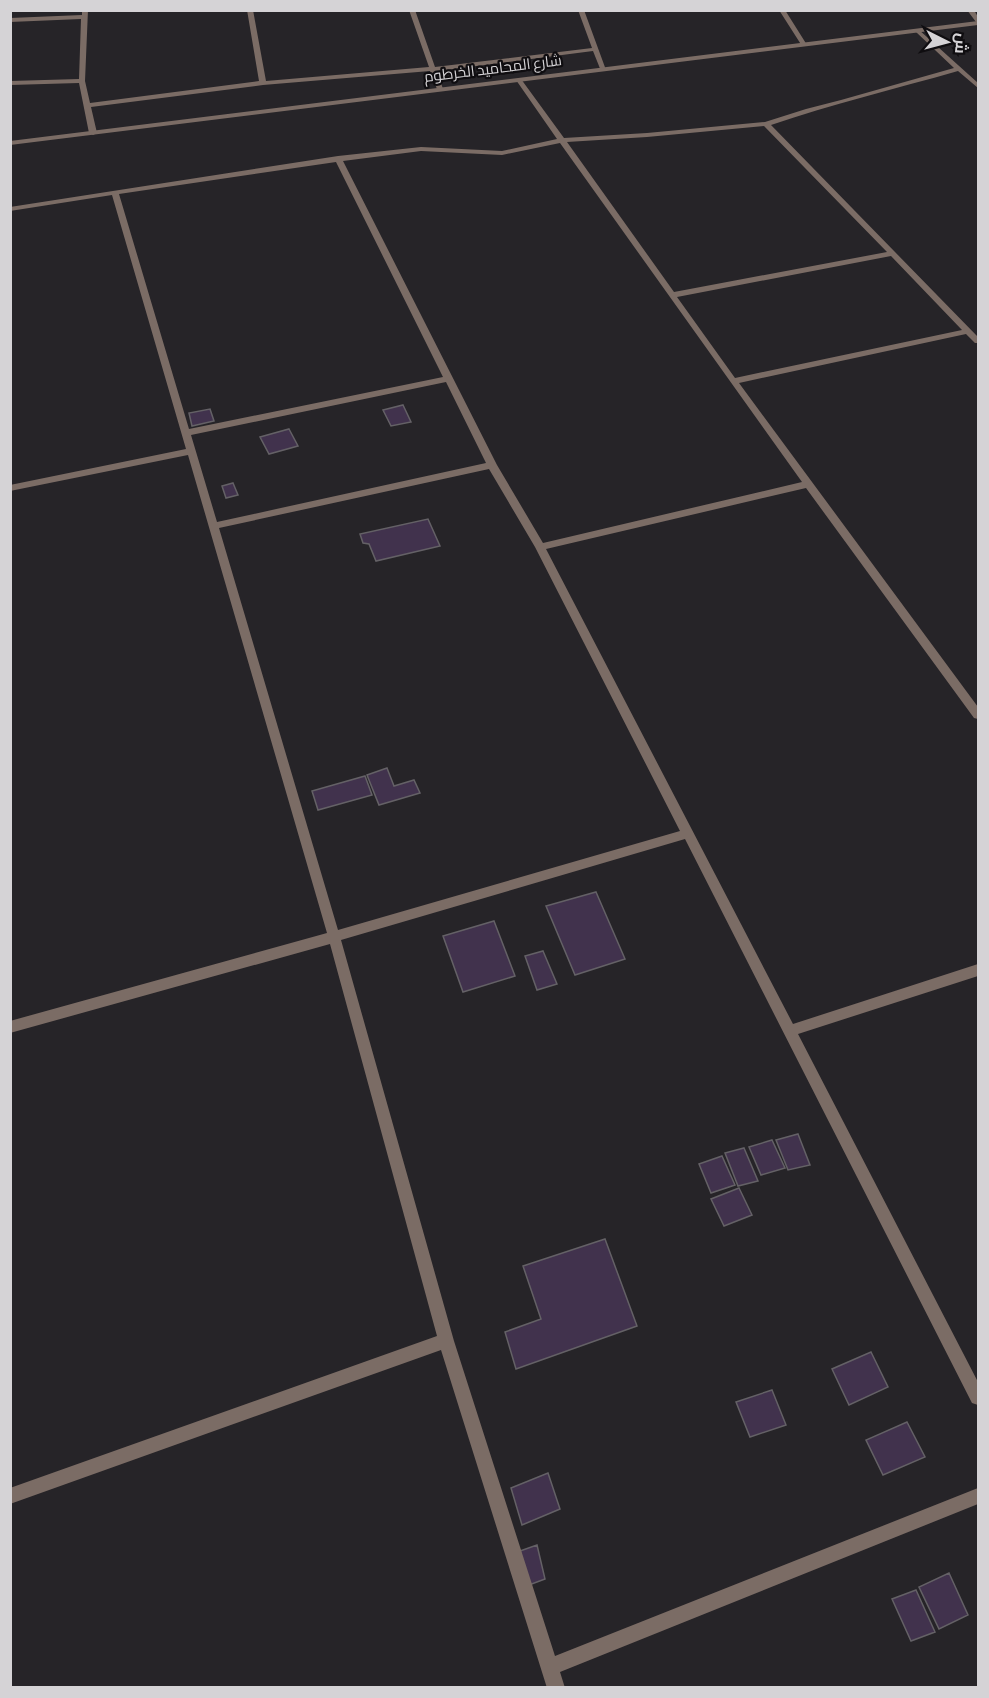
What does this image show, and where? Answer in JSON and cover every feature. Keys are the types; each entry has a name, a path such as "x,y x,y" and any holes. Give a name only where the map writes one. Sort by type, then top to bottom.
{"street":[{"path":"250,10 263,83"},
{"path":"412,10 440,89"},
{"path":"581,10 603,70"},
{"path":"782,10 804,45"},
{"path":"970,10 978,22"},
{"path":"10,20 85,14 82,81 93,133"},
{"name":"شارع المحاميد الخرطوم","path":"10,143 978,22"},
{"path":"918,31 978,86"},
{"path":"87,105 263,83 433,69 596,50"},
{"path":"10,209 338,159 421,149 502,153 562,140 766,124 808,110 960,68"},
{"path":"519,80 734,381 978,715"},
{"path":"10,83 82,81"},
{"path":"766,124 978,341"},
{"path":"338,159 492,465 540,547 978,1397"},
{"path":"115,192 334,938 446,1341 556,1688"},
{"path":"674,295 894,253"},
{"path":"734,381 968,331"},
{"path":"186,433 450,378"},
{"path":"10,488 191,451"},
{"path":"213,526 492,465"},
{"path":"540,547 809,484"},
{"path":"10,1027 334,938 686,834"},
{"path":"790,1031 978,970"},
{"path":"10,1496 446,1341"},
{"path":"549,1667 978,1496"}],"building":[{"path":"403,405 411,422 391,426 383,410"},
{"path":"210,409 214,421 192,426 189,413"},
{"path":"289,429 298,446 269,454 260,437"},
{"path":"233,483 238,495 226,498 222,486"},
{"path":"428,519 440,546 376,561 369,544 363,543 360,534"},
{"path":"387,768 394,786 414,780 420,793 379,805 367,775"},
{"path":"365,776 372,795 318,810 312,791"},
{"path":"596,892 625,959 575,975 546,906"},
{"path":"494,921 515,976 463,992 443,936"},
{"path":"543,951 557,984 537,990 525,956"},
{"path":"798,1134 810,1165 788,1170 776,1140"},
{"path":"772,1140 785,1168 761,1175 749,1147"},
{"path":"744,1148 758,1181 738,1186 725,1153"},
{"path":"722,1156 735,1185 711,1193 699,1164"},
{"path":"739,1188 752,1215 724,1226 711,1199"},
{"path":"605,1239 637,1326 516,1369 505,1332 541,1319 523,1266"},
{"path":"871,1352 888,1387 849,1405 832,1369"},
{"path":"772,1390 786,1425 750,1437 736,1402"},
{"path":"907,1422 925,1457 883,1475 866,1440"},
{"path":"548,1473 560,1509 522,1525 511,1488"},
{"path":"537,1545 545,1579 529,1585 520,1551"},
{"path":"949,1573 968,1615 939,1629 919,1587"},
{"path":"916,1590 935,1632 911,1641 892,1599"}]}
